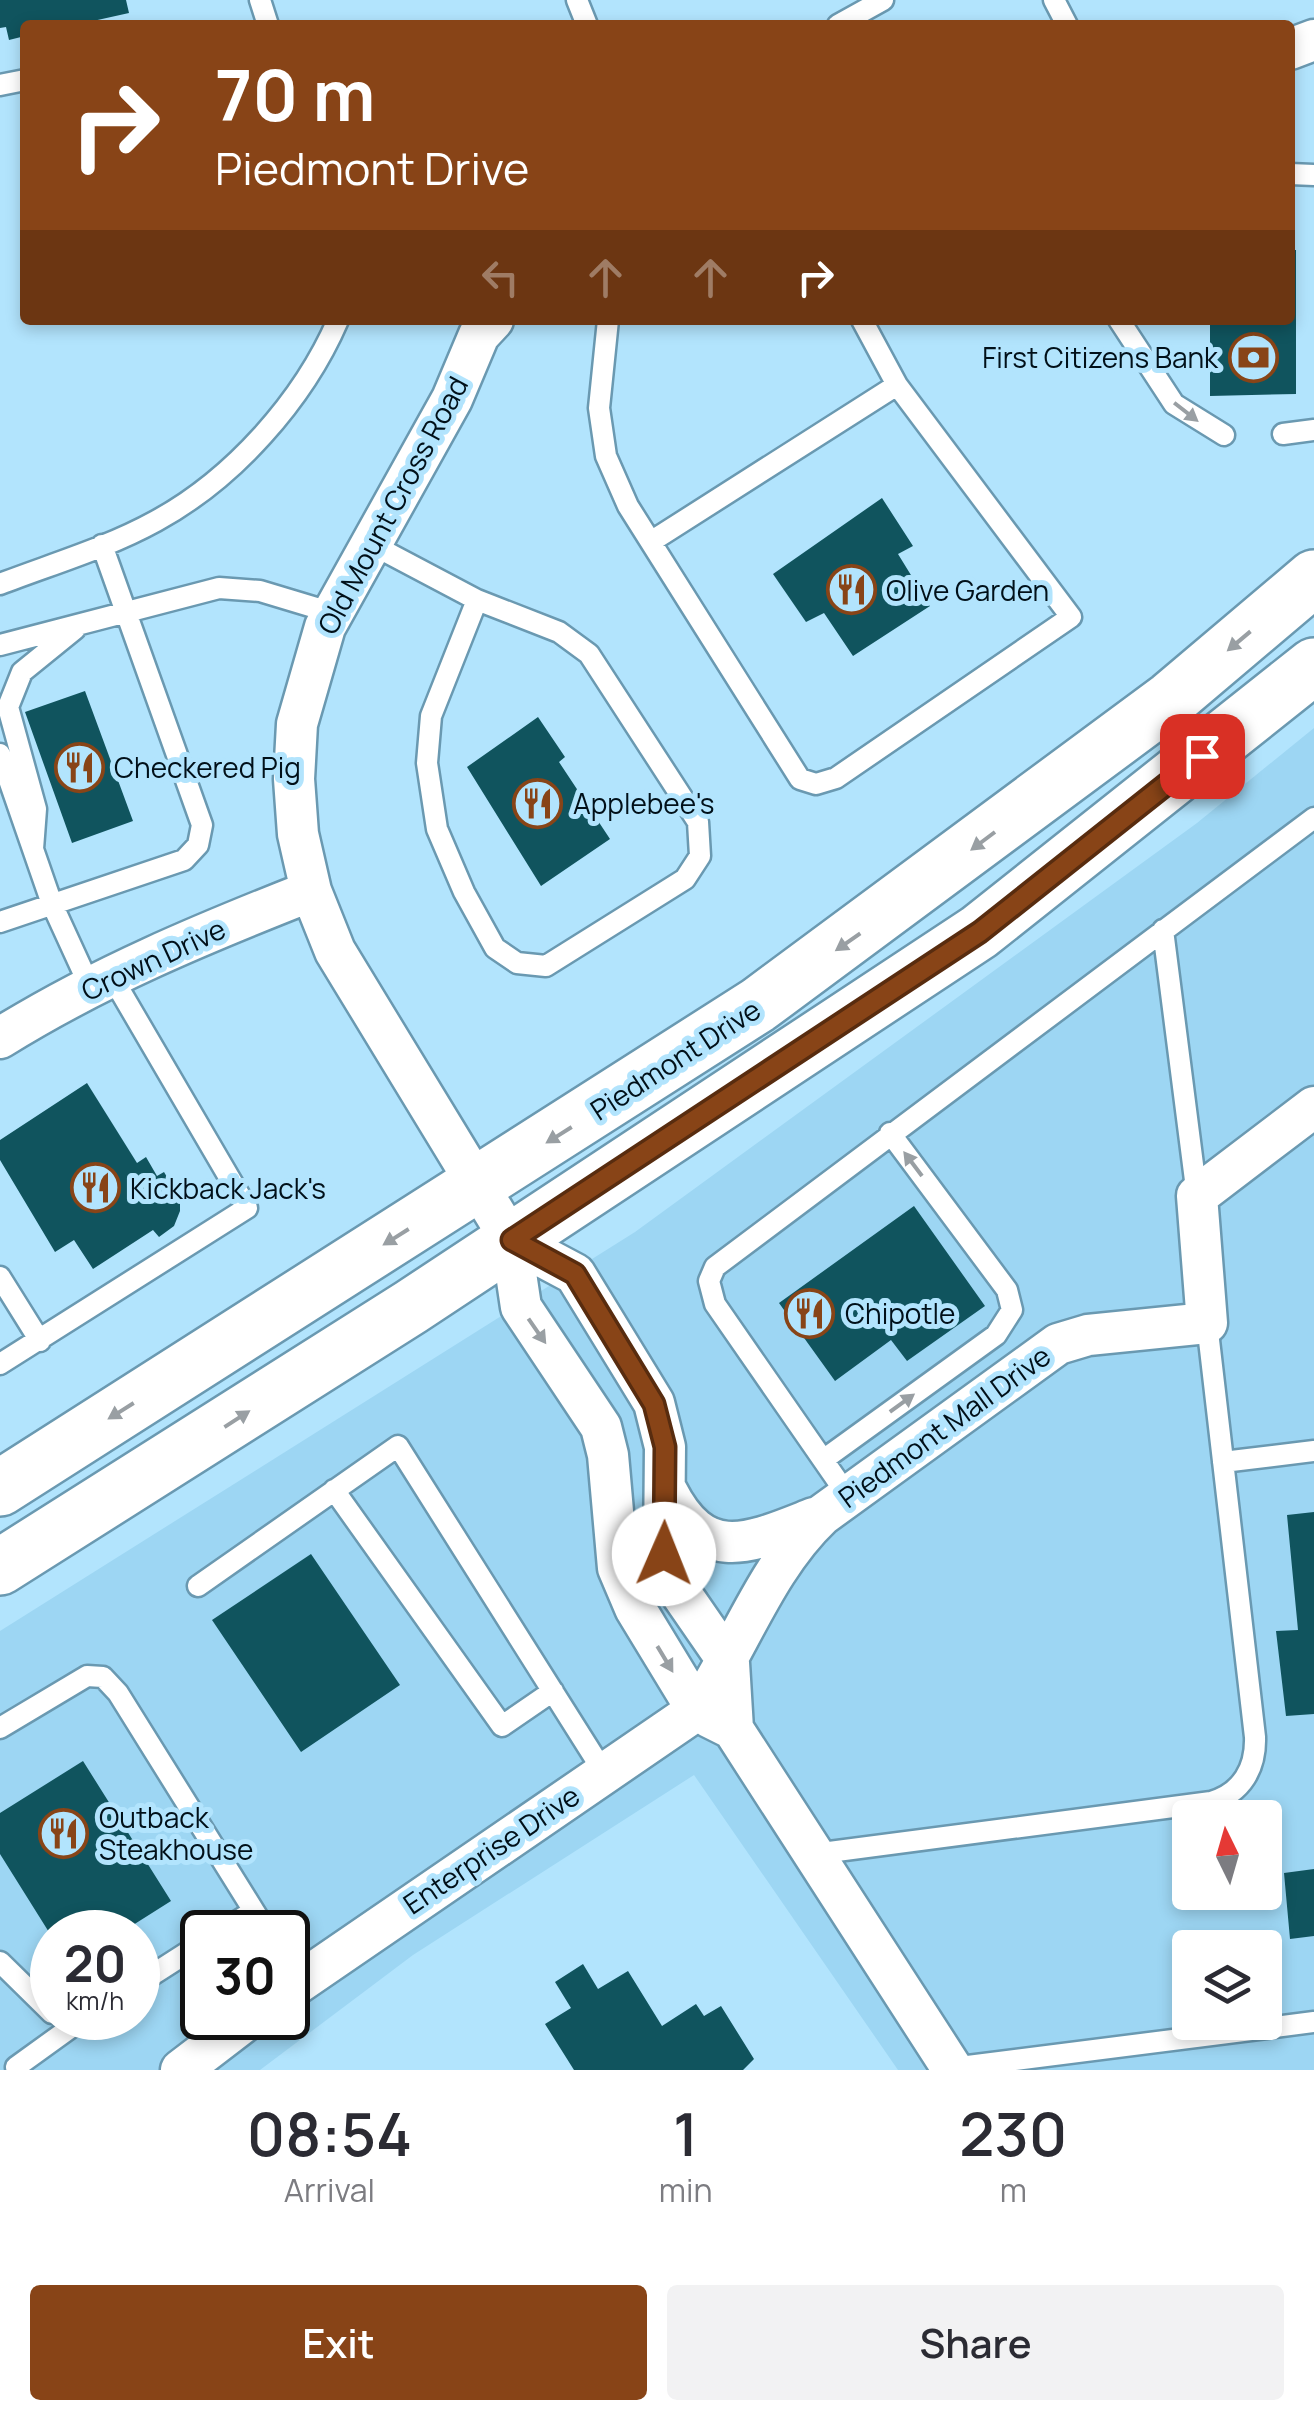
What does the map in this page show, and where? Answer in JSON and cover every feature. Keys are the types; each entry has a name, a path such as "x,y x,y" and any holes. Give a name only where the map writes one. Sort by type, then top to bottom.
{"main road":[{"name":"Piedmont Drive","path":"0,1488 638,1085 868,928 1171,698 1314,578"},
{"path":"0,1567 512,1240 980,932 1314,666"}],"street":[{"name":"Old Mount Cross Road","path":"488,325 479,335 452,398 333,612 313,659 298,724 294,779 298,834 311,891 335,951 512,1240 521,1307 585,1400 603,1435 614,1549 626,1588 696,1710"},
{"name":"Crown Drive","path":"0,1038 101,982 194,937 311,891"},
{"path":"1207,1323 1197,1196 1314,1107"},
{"name":"Old Mount Cross Road","path":"512,1240 575,1274 634,1368 660,1419 667,1491 662,1548 670,1572 729,1663"},
{"name":"Piedmont Mall Drive","path":"696,1710 729,1663 784,1558 835,1505 1058,1344 1088,1335 1207,1323"},
{"path":"667,1491 696,1530 725,1544 750,1542 835,1505"},
{"path":"729,1663 732,1729"},
{"path":"696,1710 732,1729 953,2069"},
{"name":"Enterprise Drive","path":"310,1964 696,1710"},
{"path":"180,2070 220,2040"}],"lane":[{"path":"847,20 882,0"},
{"path":"0,584 158,520 209,484 256,442 296,393 335,325"},
{"path":"607,325 599,408 606,456 628,506 800,779 816,784 836,778 1071,617 897,385 865,325"},
{"path":"1122,325 1174,404 1224,435"},
{"path":"652,542 897,385"},
{"path":"1283,434 1314,430"},
{"path":"371,544 477,600 560,632 588,654 698,822 700,856 685,879 546,966 517,964 496,948 464,892 438,829 428,763 431,716 477,600"},
{"path":"0,922 184,860 198,846 202,825 102,545"},
{"path":"0,645 219,588 260,591 333,612"},
{"path":"33,850 36,809 8,707 22,672 84,622"},
{"path":"0,754 52,904 247,1208 0,1364"},
{"path":"835,1505 823,1460 715,1304 709,1281 721,1259 1314,818"},
{"path":"1163,930 1197,1196"},
{"path":"823,1460 996,1335 1012,1310 1008,1290 890,1133"},
{"path":"0,1277 40,1340"},
{"path":"814,1854 1211,1802 1238,1788 1251,1768 1255,1737 1207,1323"},
{"path":"198,1586 398,1446 603,1771"},
{"path":"1223,1462 1314,1451"},
{"path":"334,1490 502,1726 553,1690"},
{"path":"0,1728 87,1676 103,1677 118,1693 251,1910"},
{"path":"0,1962 30,1988"},
{"path":"953,2069 1314,2022"},
{"path":"11,2068 42,2040"}],"shaded area":[{"path":"1314,728 1314,2070 898,2070 694,1775 413,1955 310,2032 310,1910 180,1910 180,2040 300,2040 260,2070 0,2070 0,1631 635,1232 1197,823"}],"building":[{"path":"0,0 126,0 129,13 98,20 20,20 20,37 9,40 6,27 0,28"},
{"name":"First Citizens Bank","path":"1296,250 1296,394 1210,396 1210,325 1295,325"},
{"name":"Olive Garden","path":"882,498 913,546 898,554 930,606 853,656 824,613 806,622 773,574"},
{"name":"Checkered Pig","path":"85,691 133,821 72,843 25,712"},
{"name":"Applebee's","path":"538,717 565,757 559,762 610,839 541,886 467,767"},
{"name":"Kickback Jack's","path":"87,1083 137,1163 146,1157 157,1176 164,1172 180,1199 174,1226 159,1237 153,1230 93,1269 74,1240 55,1252 0,1160 0,1140"},
{"path":"914,1206 985,1306 907,1361 891,1340 835,1381 779,1303"},
{"path":"1314,1512 1314,1714 1286,1716 1276,1631 1298,1630 1287,1515"},
{"path":"311,1554 400,1685 301,1752 212,1620"},
{"name":"Outback Steakhouse","path":"83,1761 171,1901 157,1910 35,1910 0,1854 0,1813"},
{"path":"1314,1869 1314,1936 1290,1939 1284,1873"},
{"path":"583,1964 598,1989 628,1971 662,2026 696,2004 704,2016 721,2006 754,2059 743,2070 574,2070 545,2024 571,2008 555,1982"}],"place":[{"name":"First Citizens Bank","path":"1253,357"},
{"name":"Olive Garden","path":"851,590"},
{"name":"Checkered Pig","path":"79,767"},
{"name":"Applebee's","path":"538,803"},
{"name":"Kickback Jack's","path":"95,1188"},
{"name":"Chipotle","path":"810,1313"},
{"name":"Outback Steakhouse","path":"64,1833"}],"route":[{"path":"664,1554 665,1447 654,1404 575,1274 512,1240 980,932 1202,756"}]}
